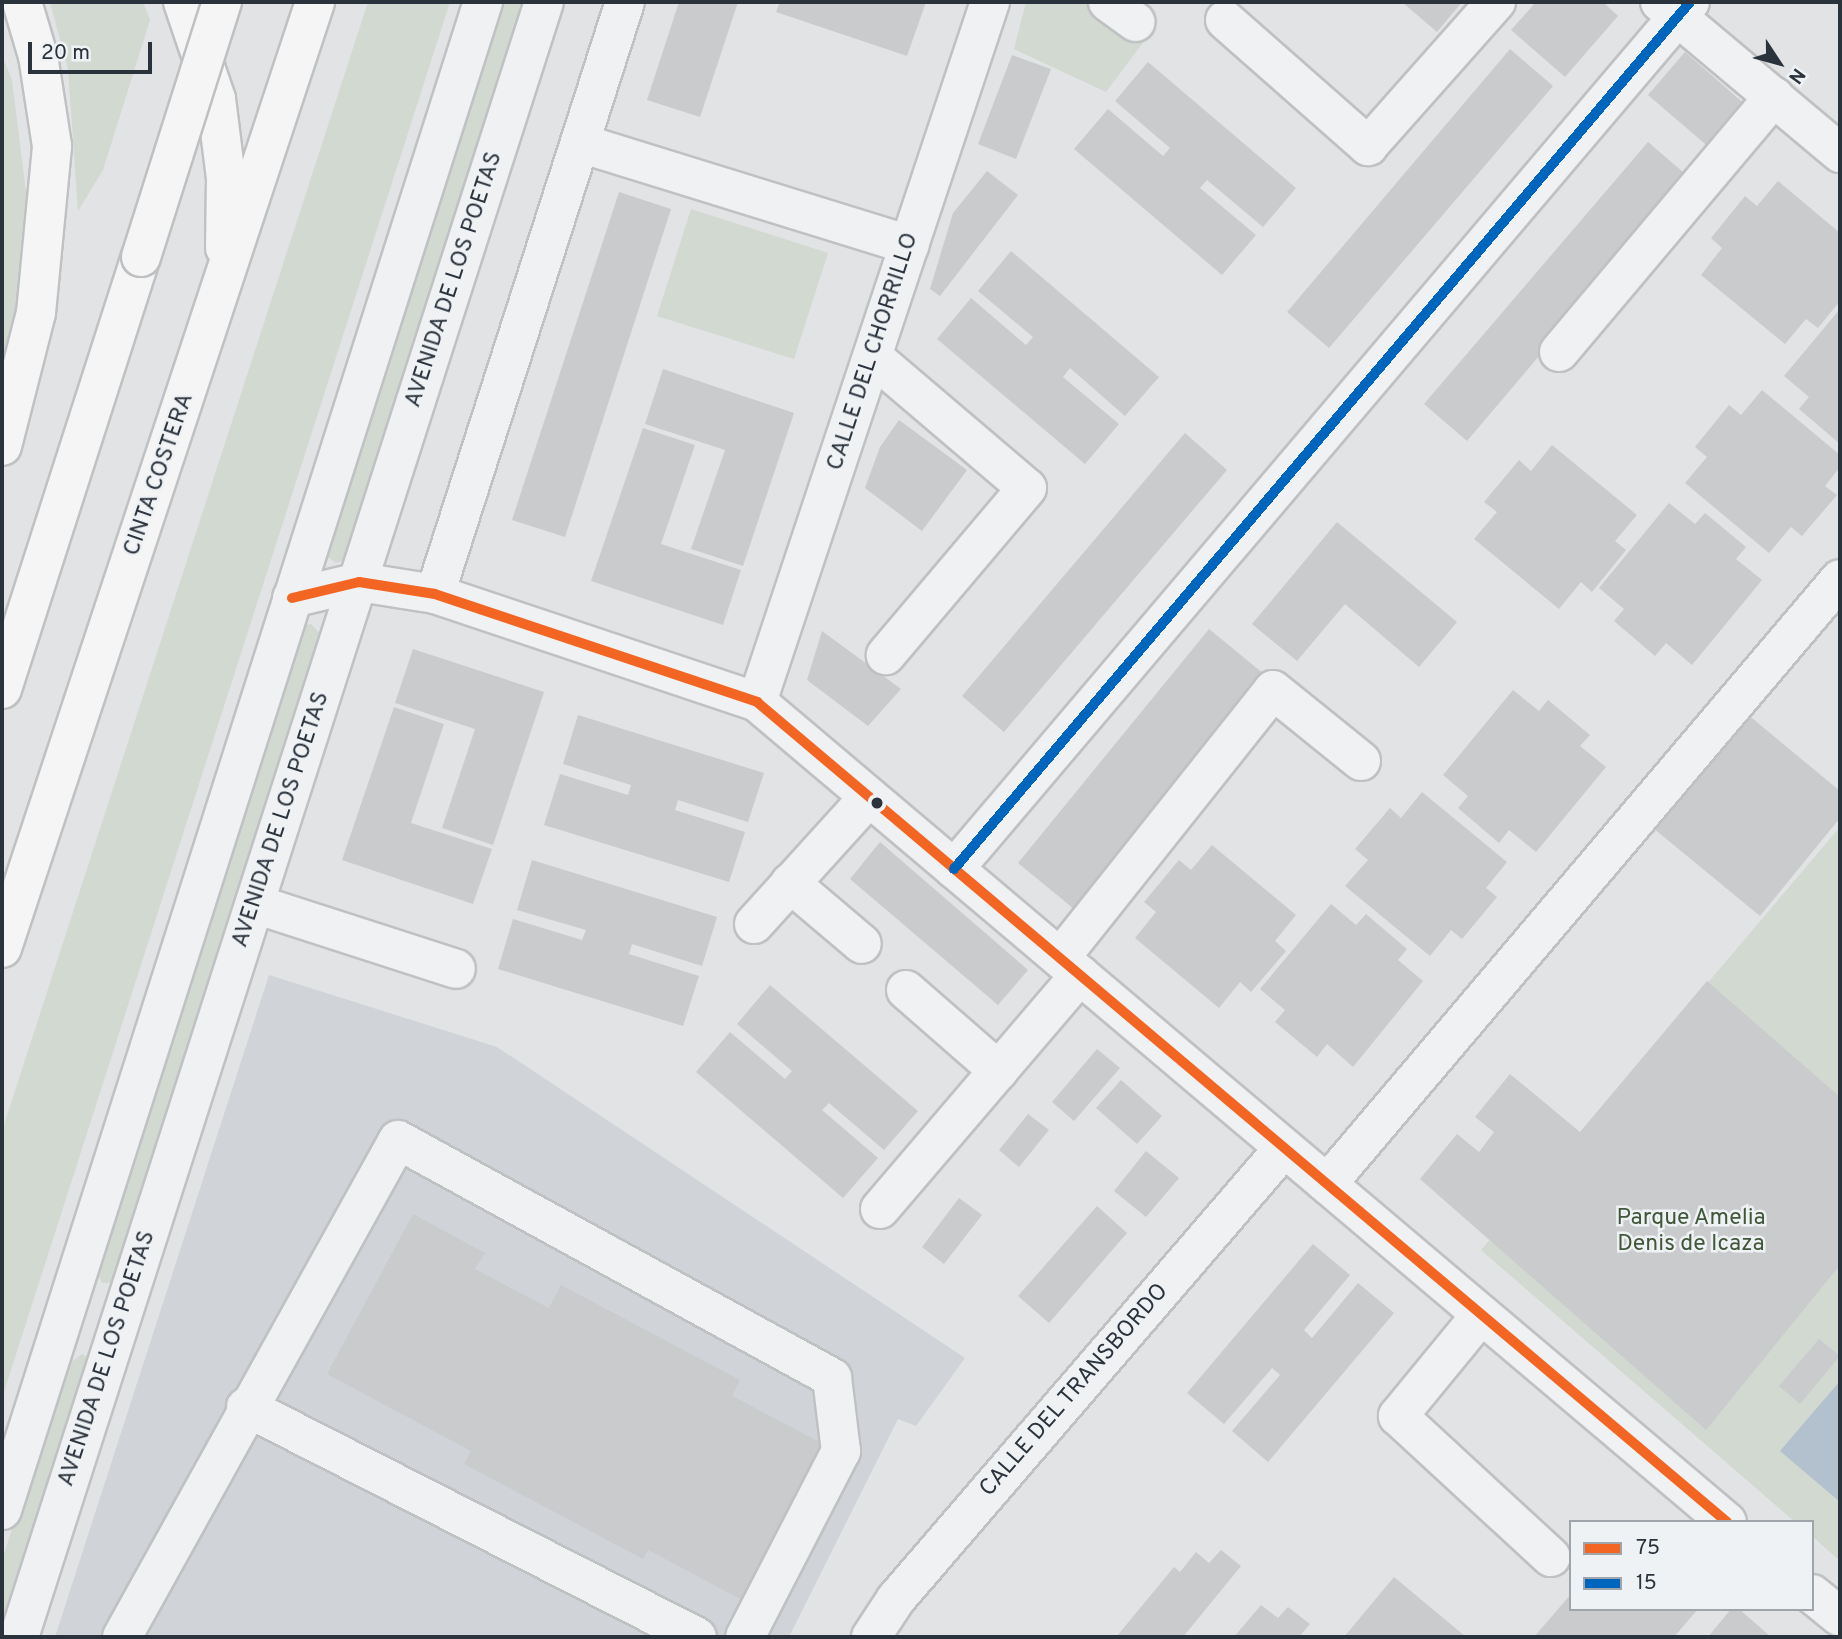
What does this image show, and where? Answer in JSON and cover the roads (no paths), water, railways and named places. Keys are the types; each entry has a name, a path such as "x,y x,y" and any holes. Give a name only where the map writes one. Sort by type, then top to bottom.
{"main road":[{"path":"2,446 36,313 51,158 38,56 22,2"},
{"path":"183,2 216,99 226,178 225,285"},
{"path":"2,689 222,2"},
{"name":"CINTA COSTERA","path":"2,948 225,285 315,2"}],"street":[{"path":"2,1510 483,2"},
{"name":"AVENIDA DE LOS POETAS","path":"19,1637 544,2"},
{"path":"435,594 625,2"},
{"name":"CALLE DEL CHORRILLO","path":"757,702 990,2"},
{"path":"1225,20 1368,146 1496,2"},
{"path":"954,869 1676,7 1840,153"},
{"path":"1559,352 1774,97"},
{"path":"580,143 910,245"},
{"path":"873,357 1027,488 886,655"},
{"path":"1327,1184 1840,579"},
{"path":"292,598 359,582 435,594 757,702 1725,1520"},
{"path":"880,1209 999,1071 1070,967 1273,690 1361,761"},
{"path":"754,923 869,797"},
{"path":"790,883 862,944"},
{"path":"255,904 456,969"},
{"path":"906,990 999,1071"},
{"path":"122,1637 246,1407 398,1140 832,1378 841,1451 745,1637"},
{"name":"CALLE DEL TRANSBORDO","path":"871,1637 896,1599 1284,1148"},
{"path":"1481,1315 1398,1416 1551,1558"},
{"path":"63,1319 116,1336"},
{"path":"246,1407 697,1637"},
{"path":"1814,1596 1840,1617"}],"water":[{"path":"1840,1381 1840,1502 1780,1451"}],"park label":[{"name":"Parque Amelia Denis de Icaza","path":"1691,1232"}]}
